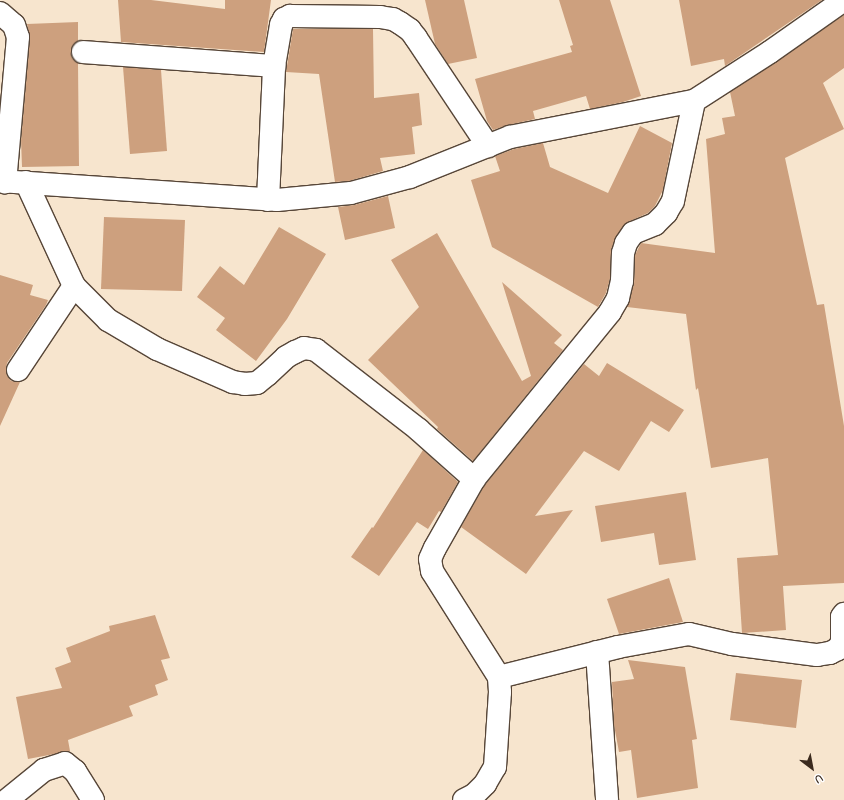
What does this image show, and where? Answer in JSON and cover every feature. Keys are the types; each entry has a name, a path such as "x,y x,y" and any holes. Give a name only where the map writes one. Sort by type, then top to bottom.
{"street":[{"path":"10,182 268,200 352,193 410,177 510,137 694,101 770,52 844,0"},
{"path":"0,13 14,25 18,37 10,182 74,286 108,320 157,349 233,382 245,384 257,383 291,354 304,348 316,350 419,430 474,479"},
{"path":"268,200 274,66 281,25 284,19 290,16 380,17 393,19 410,30 488,146"},
{"path":"83,52 274,66"},
{"path":"464,800 474,795 485,784 495,767 500,692 498,677 432,571 430,559 474,479 610,312 618,298 622,282 623,253 626,243 632,233 655,224 666,213 673,201 694,101"},
{"path":"18,370 74,286"},
{"path":"498,677 597,652 690,634 732,644 817,655 830,653 838,648 842,642 842,617 844,614"},
{"path":"597,652 607,800"},
{"path":"7,800 44,770 64,763 75,771 93,800"}],"building":[{"path":"118,0 151,0 225,9 225,0 271,0 264,52 121,42"},
{"path":"425,0 464,0 477,58 448,64 435,44"},
{"path":"559,0 610,0 641,96 623,102 590,109 586,96 533,111 535,119 493,130 487,121 475,79 572,52 570,46 573,45"},
{"path":"679,0 822,0 725,66 724,59 691,66"},
{"path":"844,15 844,68 823,83 844,129 785,158 817,305 824,304 844,426 844,583 783,586 786,630 742,633 737,558 778,555 768,458 711,468 698,388 696,390 686,314 627,307 634,284 635,255 641,243 715,253 706,139 725,134 722,118 735,116 730,92"},
{"path":"78,22 78,41 73,45 71,51 72,58 78,63 79,166 22,167 21,140 30,38 27,24"},
{"path":"293,29 373,29 374,98 419,93 422,125 412,127 415,154 380,158 383,171 349,181 335,182 319,74 286,72"},
{"path":"123,67 161,70 167,151 130,154"},
{"path":"640,126 672,143 663,190 655,206 648,213 628,222 616,236 611,250 610,279 606,293 598,307 492,247 471,180 500,171 495,156 514,149 543,143 550,167 608,193"},
{"path":"388,196 395,228 345,240 338,207 354,205"},
{"path":"104,217 185,220 182,291 101,289"},
{"path":"279,227 326,254 287,319 256,361 216,330 225,318 197,297 220,266 244,285"},
{"path":"437,233 522,381 531,376 502,282 562,335 554,343 563,350 473,461 437,429 438,427 368,360 419,307 391,260"},
{"path":"0,275 33,285 30,295 48,300 7,363 7,376 11,381 20,382 0,426"},
{"path":"607,363 684,410 669,432 651,421 619,471 584,451 535,516 573,510 526,574 461,527 484,486 584,364 599,376"},
{"path":"423,450 458,482 441,512 439,511 428,529 417,522 379,576 351,557 372,527 373,528"},
{"path":"686,492 696,560 659,565 654,533 601,542 595,506"},
{"path":"669,578 683,622 619,634 607,599"},
{"path":"155,615 170,658 161,660 168,680 155,685 158,695 129,706 133,716 68,740 70,751 28,759 16,697 62,688 55,668 71,662 66,648 110,631 109,626"},
{"path":"628,660 685,667 697,739 692,740 698,788 637,798 631,750 619,752 614,725 612,682 634,679"},
{"path":"736,673 802,680 796,728 730,720"}]}
